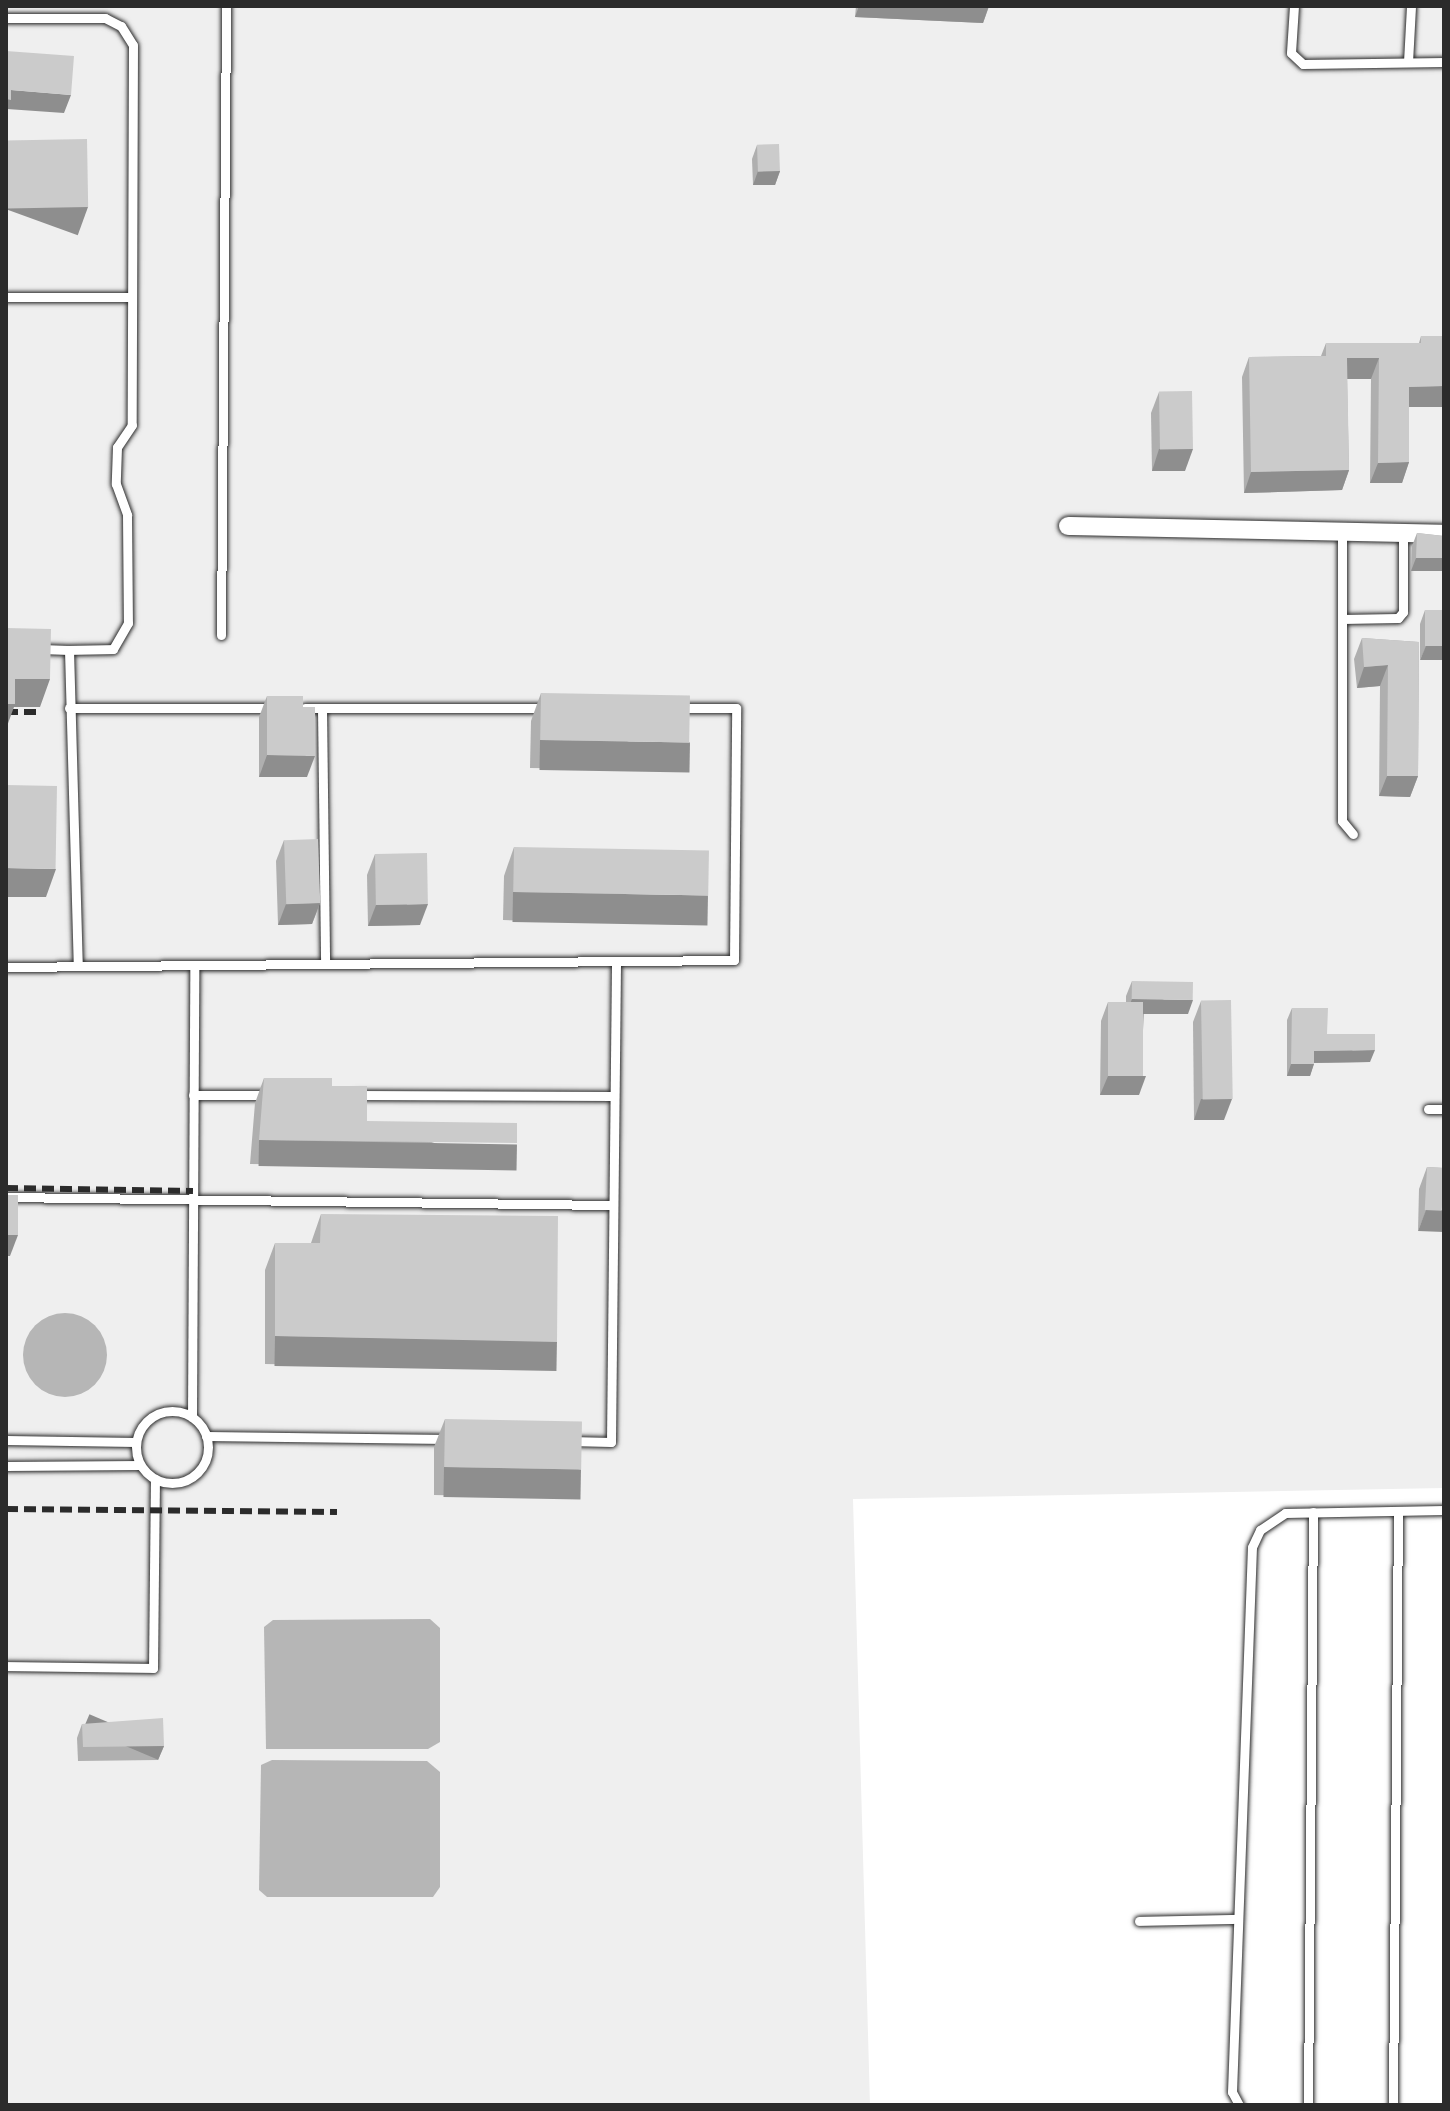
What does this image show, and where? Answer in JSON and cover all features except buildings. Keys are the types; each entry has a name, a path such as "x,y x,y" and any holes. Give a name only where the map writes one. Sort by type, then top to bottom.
{"street":[{"path":"1068,526 1444,534"}],"lane":[{"path":"221,635 226,6"},
{"path":"1294,6 1294,60 1444,62"},
{"path":"1408,62 1411,6"},
{"path":"6,18 105,18 121,26 133,45 132,425 117,447 116,484 127,515 128,623 113,649 22,648"},
{"path":"6,297 132,297"},
{"path":"1342,531 1342,821 1353,834"},
{"path":"1342,619 1398,618 1403,612 1403,533"},
{"path":"69,650 78,966"},
{"path":"69,708 561,708"},
{"path":"322,708 325,964"},
{"path":"6,967 734,960 736,708 672,708"},
{"path":"564,1441 611,1442 616,961"},
{"path":"192,1417 194,965"},
{"path":"193,1095 287,1095"},
{"path":"349,1095 614,1096"},
{"path":"1428,1109 1444,1109"},
{"path":"6,1197 613,1205"},
{"path":"181,1412 192,1417 206,1436 206,1459 192,1478 169,1484 155,1479 140,1465 135,1442 157,1414 181,1412"},
{"path":"206,1436 455,1439"},
{"path":"6,1440 135,1442"},
{"path":"6,1466 140,1465"},
{"path":"6,1666 153,1668 155,1479"},
{"path":"1239,2105 1232,2092 1252,1547 1260,1530 1285,1513 1444,1510"},
{"path":"1393,2105 1398,1511"},
{"path":"1308,2105 1313,1512"},
{"path":"1139,1921 1238,1919"}],"shaded area":[{"path":"6,6 1444,6 1444,1488 853,1499 870,2105 6,2105"},
{"path":"65,1313 81,1316 95,1325 104,1339 107,1355 104,1371 95,1385 81,1394 65,1397 49,1394 35,1385 26,1371 23,1355 26,1339 35,1325 49,1316"},
{"path":"430,1619 440,1628 440,1742 428,1749 266,1749 264,1627 273,1620"},
{"path":"272,1760 427,1761 440,1772 440,1887 433,1897 267,1897 259,1890 261,1765"}],"railway":[{"path":"6,712 41,712"},
{"path":"6,1188 193,1191"},
{"path":"6,1509 337,1512"}]}
